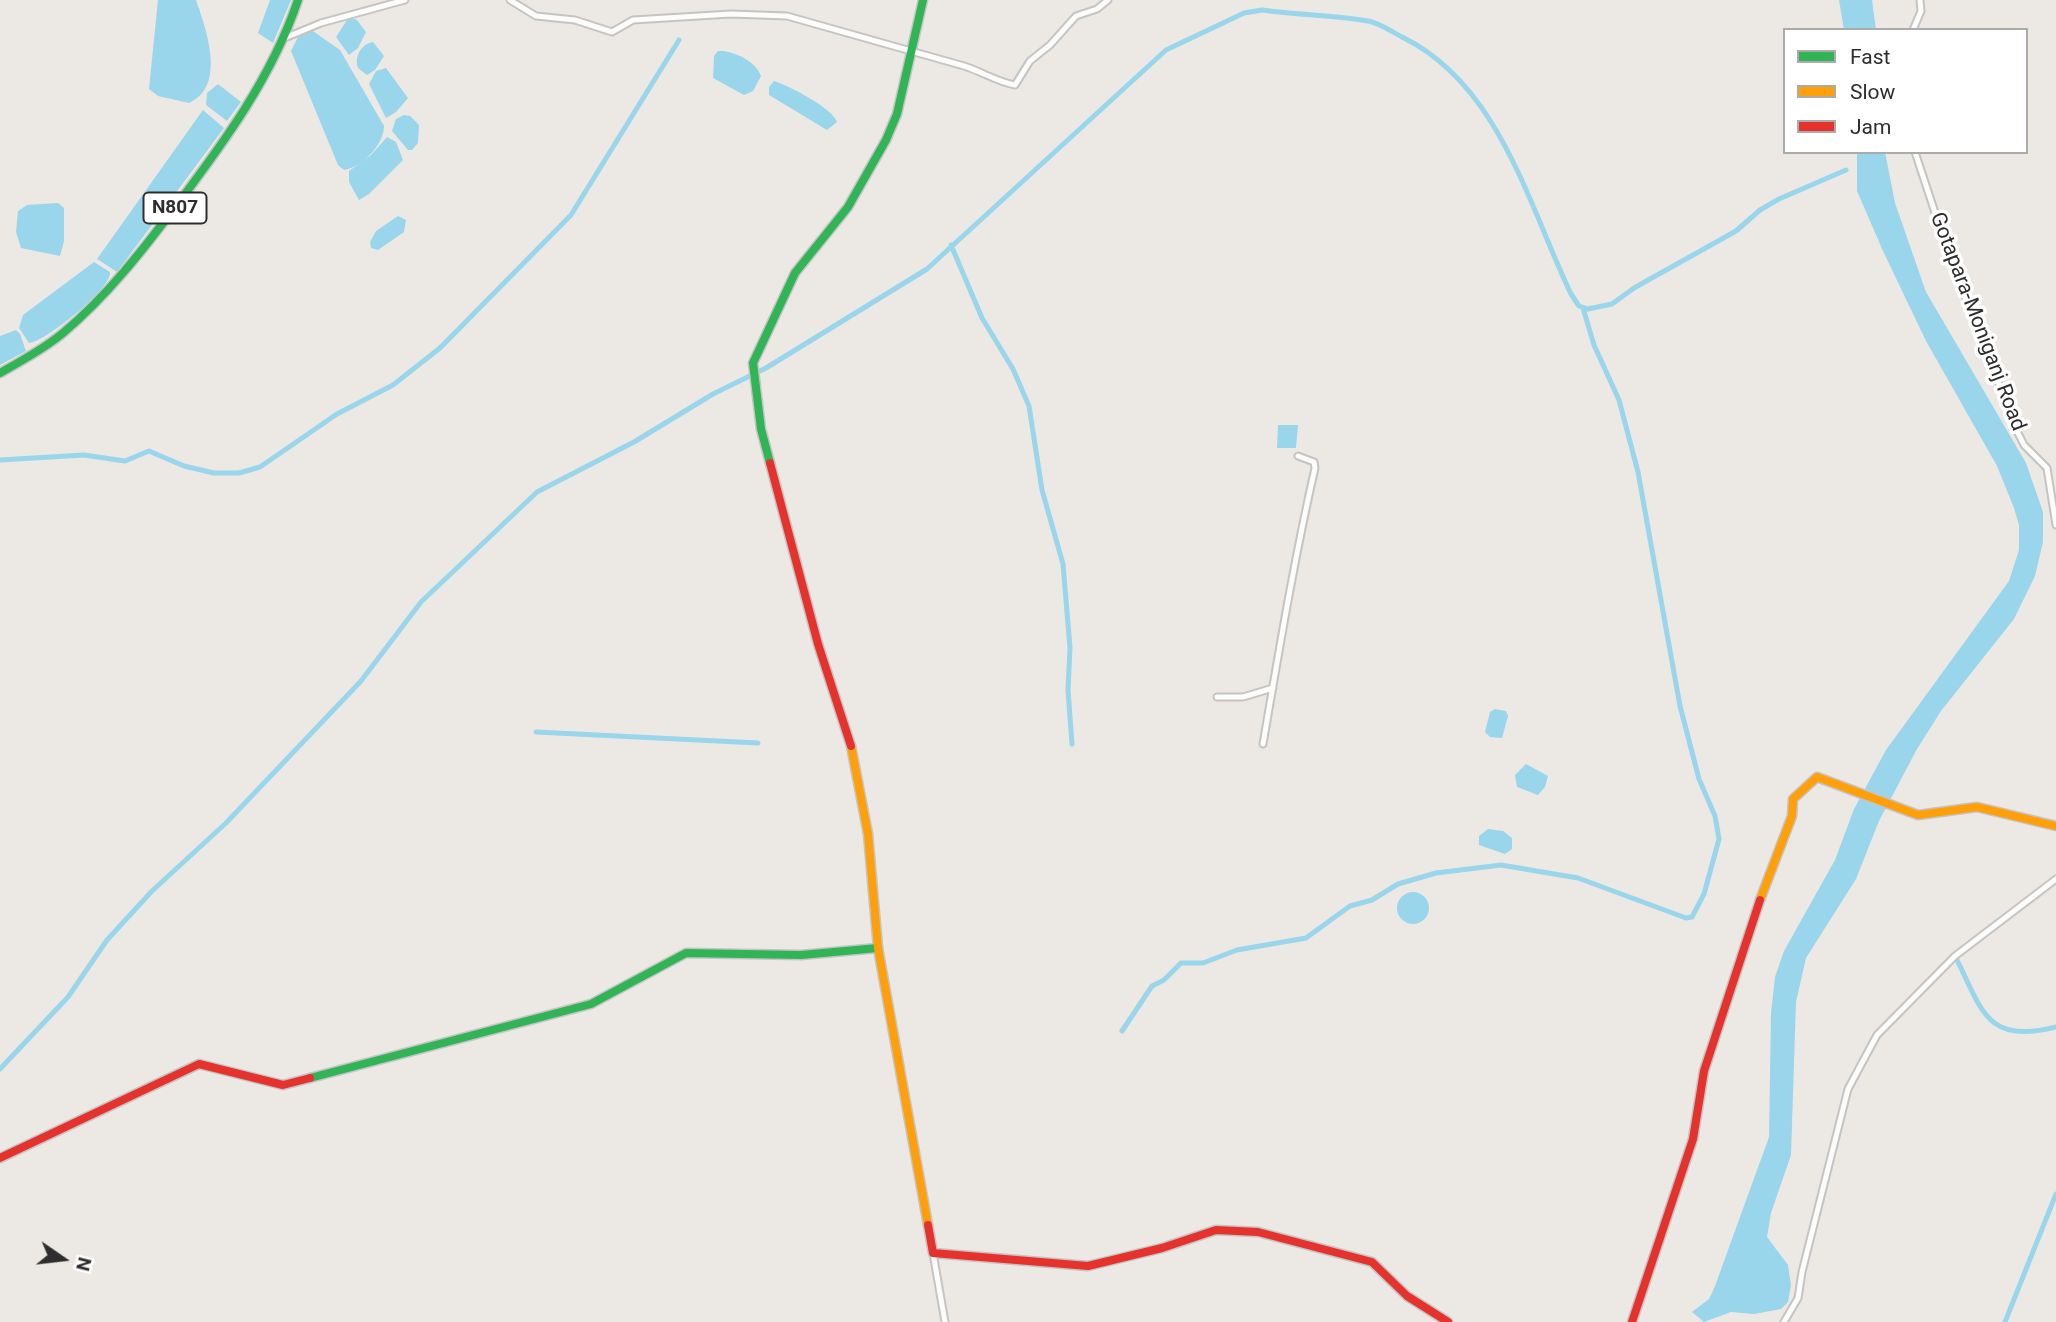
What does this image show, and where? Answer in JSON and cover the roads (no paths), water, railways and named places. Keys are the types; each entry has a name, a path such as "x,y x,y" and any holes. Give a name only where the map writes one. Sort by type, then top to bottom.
{"main road":[{"name":"N807","path":"0,373 69,329 103,298 235,127 287,37 298,0"},
{"path":"923,0 897,114 886,140 848,207 795,273 753,363 761,429 818,644 853,755 869,834 878,948 933,1254 1087,1266 1162,1248 1216,1230 1258,1232 1372,1262 1408,1296 1448,1322"},
{"path":"1632,1322 1693,1139 1704,1071 1775,855 1792,816 1793,799 1817,778 1854,789 1908,812 1930,815 1977,807 2056,826"},
{"path":"0,1158 199,1064 283,1085 591,1003 686,953 801,956 878,948"}],"street":[{"path":"287,37 321,23 405,0"},
{"path":"510,0 536,16 575,20 612,32 633,20 731,15 787,16 980,71 998,82 1015,85 1030,61 1059,36 1076,16 1097,9 1108,0"},
{"path":"1914,28 1921,11 1920,0"},
{"name":"Gotapara-Moniganj Road","path":"1916,154 1949,256 2017,431 2024,445 2047,468 2056,525"},
{"path":"1263,744 1280,629 1293,582 1299,535 1315,468 1314,462 1298,456"},
{"path":"1217,697 1243,697 1273,688"},
{"path":"1784,1322 1801,1288 1802,1272 1848,1089 1877,1035 1955,956 2056,878"},
{"path":"933,1254 945,1322"}],"water":[{"path":"158,0 196,0 204,26 211,71 208,84 201,95 189,103 158,96 149,89"},
{"path":"270,0 291,0 273,43 258,33"},
{"path":"1839,0 1872,0 1876,28 1844,28"},
{"path":"349,17 357,20 366,32 358,48 349,55 336,37"},
{"path":"310,29 340,50 384,126 380,140 371,154 358,165 344,170 338,165 291,51 298,37"},
{"path":"373,42 384,56 375,70 367,75 358,68 357,60 362,48"},
{"path":"718,51 737,55 754,66 761,76 753,91 744,95 713,78 714,56"},
{"path":"386,68 408,98 396,112 386,118 369,84 376,71"},
{"path":"774,81 819,104 837,122 827,130 769,95 769,87"},
{"path":"218,84 241,102 227,121 206,105 207,93"},
{"path":"203,110 224,128 117,272 97,259"},
{"path":"404,115 410,116 419,125 418,143 412,150 408,150 392,131 396,119"},
{"path":"387,137 396,142 403,160 369,194 359,200 349,182 349,171 371,155"},
{"path":"1857,154 1885,154 1895,203 1926,292 2026,463 2043,512 2043,542 2035,576 2014,619 1941,711 1917,749 1879,821 1856,879 1806,958 1796,1002 1791,1155 1771,1213 1767,1237 1788,1265 1791,1285 1788,1302 1781,1309 1754,1314 1731,1312 1704,1322 1692,1312 1709,1299 1715,1286 1769,1137 1771,1013 1775,977 1784,951 1835,860 1854,809 1886,750 2009,581 2019,550 2019,525 1997,466 1926,341 1857,191"},
{"path":"58,203 64,208 64,241 60,256 21,248 16,232 18,211 27,205"},
{"path":"398,216 406,220 404,232 378,250 371,248 370,242 376,231"},
{"path":"94,262 110,272 101,289 62,324 37,341 29,343 19,328 23,315"},
{"path":"16,330 26,351 0,365 0,336"},
{"path":"1278,425 1298,425 1296,448 1277,448"},
{"path":"1495,709 1506,711 1508,716 1502,738 1490,737 1485,732 1490,712"},
{"path":"1526,764 1548,776 1545,787 1538,795 1517,787 1515,775"},
{"path":"1488,829 1503,831 1512,838 1512,849 1505,854 1479,845 1479,836"},
{"path":"1413,892 1424,897 1429,908 1424,919 1413,924 1402,919 1397,908 1402,897"}],"waterway":[{"path":"0,1069 68,997 107,940 152,891 226,823 361,681 421,602 537,492 634,442 713,394 766,368 927,269 1166,50 1244,13 1262,10 1368,21 1402,37 1435,58 1463,84 1487,115 1507,149 1571,294 1579,306 1588,309 1612,304 1634,288 1736,231 1760,210 1779,199 1846,170"},
{"path":"0,460 84,455 125,461 149,451 184,466 214,473 239,473 260,467 337,414 393,385 440,348 571,215 679,40"},
{"path":"951,245 982,318 1013,369 1029,406 1042,490 1063,564 1070,648 1068,690 1072,744"},
{"path":"1122,1031 1152,986 1164,980 1181,963 1203,963 1237,950 1306,938 1350,906 1372,900 1398,884 1436,873 1501,865 1578,878 1686,918 1692,917 1704,894 1719,839 1715,816 1699,779 1680,706 1638,472 1619,400 1594,345 1583,308"},
{"path":"536,732 758,743"},
{"path":"1957,960 1981,1008 2001,1027 2015,1031 2056,1027"},
{"path":"2005,1322 2056,1194"}]}
